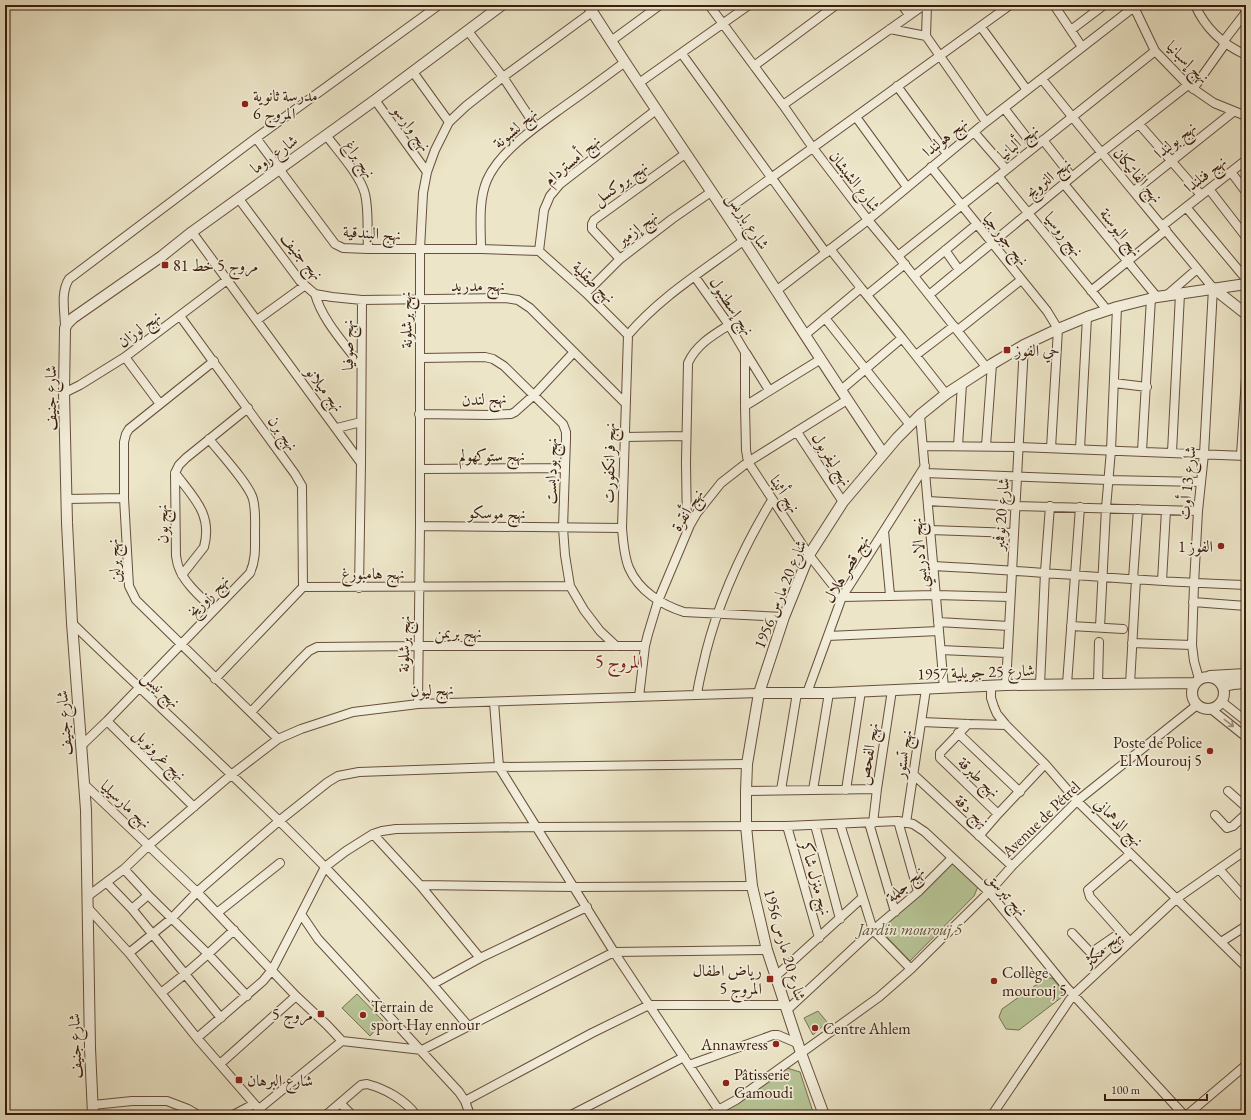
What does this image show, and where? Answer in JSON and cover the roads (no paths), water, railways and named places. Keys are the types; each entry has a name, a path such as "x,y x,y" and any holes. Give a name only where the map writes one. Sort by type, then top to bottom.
{"street":[{"path":"65,328 64,292 70,279 256,138 439,5"},
{"name":"شارع روما","path":"65,328 73,318 162,256 192,232 375,100 502,5"},
{"name":"شارع الشيشان","path":"709,5 813,148 868,220 956,328 990,366"},
{"path":"639,83 682,54 749,5"},
{"path":"754,66 836,5"},
{"path":"902,5 909,15"},
{"path":"783,105 909,15 926,5"},
{"path":"926,5 926,36 986,122"},
{"path":"724,212 1010,5"},
{"path":"1054,5 1082,47"},
{"path":"1072,30 1104,5"},
{"path":"1195,5 1209,26 1224,43 1246,55"},
{"path":"611,41 654,6"},
{"name":"نهج هولندا","path":"776,291 868,220 986,122 1134,6"},
{"name":"نهج إسبانيا","path":"1134,6 1155,51 1190,87 1214,103 1246,116"},
{"name":"شارع باريس","path":"590,8 883,453"},
{"name":"نهج برشلونة","path":"418,704 420,526 419,414 421,358 420,249 423,193 427,172 435,150 449,122 466,106 590,8"},
{"name":"نهج النرويج","path":"929,294 1101,153 1190,87 1246,12"},
{"path":"981,27 1027,90"},
{"path":"890,30 926,36"},
{"path":"468,31 503,77 536,127"},
{"name":"نهج ألبانيا","path":"898,256 1155,51"},
{"path":"682,54 771,178 828,251 861,288 946,394"},
{"name":"نهج لشبونة","path":"481,249 483,193 487,179 498,162 507,152 536,127 625,62"},
{"path":"413,72 449,122"},
{"name":"نهج الفاتيكان","path":"1042,79 1072,118 1213,288"},
{"path":"898,86 947,154"},
{"name":"نهج وارسو","path":"375,100 427,172"},
{"path":"1004,108 1034,147"},
{"name":"نهج أمستردام","path":"539,251 544,210 550,196 560,184 656,110"},
{"name":"نهج بولندا","path":"1134,191 1233,112"},
{"path":"856,117 907,187"},
{"path":"1139,124 1172,160 1201,196"},
{"path":"974,132 1006,169"},
{"name":"نهج براغ","path":"326,135 350,166 363,188 366,202 368,250"},
{"name":"نهج البندقية","path":"256,138 334,244 343,248 368,250 481,249 539,251"},
{"path":"1043,140 1072,176"},
{"name":"نهج بروكسل","path":"620,259 592,229 594,220 685,154"},
{"name":"نهج فنلندا","path":"1091,291 1127,262 1186,207 1246,160"},
{"name":"نهج جورجيا","path":"931,167 1047,311 1058,329"},
{"path":"1231,172 1246,192"},
{"name":"نهج روسيا","path":"998,176 1107,310"},
{"name":"نهج البوسنة","path":"1064,184 1127,262 1158,297"},
{"path":"1209,189 1246,237"},
{"name":"نهج إزمير","path":"586,293 620,259 672,219 711,192"},
{"name":"نهج جنيف","path":"238,199 304,286 315,294 332,298 362,300"},
{"path":"1186,207 1246,279"},
{"path":"914,276 977,224"},
{"name":"نهج ميلانو","path":"192,232 361,463"},
{"path":"628,335 640,321 659,304 743,241"},
{"path":"945,250 959,270"},
{"name":"نهج صقلية","path":"539,251 586,293 628,335"},
{"path":"867,296 905,264"},
{"path":"1142,451 1147,387 1158,297 1198,269"},
{"name":"نهج إسطنبول","path":"695,277 729,325 769,390"},
{"name":"نهج لوزان","path":"64,393 80,385 125,357 227,280"},
{"path":"916,355 956,328 1021,280"},
{"name":"شارع 20 مارس 1956","path":"824,1115 767,950 752,886 746,826 747,764 759,693 784,617 809,555 843,502 883,453 920,415 946,394 990,366 1024,345 1058,329 1107,310 1158,297 1246,284"},
{"path":"257,320 304,286"},
{"path":"805,335 861,288"},
{"path":"1213,288 1246,314"},
{"name":"شارع 13 أوت","path":"1200,680 1194,661 1192,645 1194,584 1198,510 1204,454 1213,288"},
{"path":"315,294 318,304 324,314 361,366"},
{"path":"1172,452 1180,294"},
{"name":"نهج مدريد","path":"362,300 505,298 518,300 530,308 625,403"},
{"name":"نهج صوفيا","path":"361,463 362,300"},
{"path":"1100,627 1106,508 1111,450 1117,307"},
{"name":"نهج برن","path":"180,316 248,408 302,486 304,587"},
{"path":"1080,449 1087,317"},
{"path":"825,318 910,425"},
{"path":"687,533 686,436 688,362 691,355 698,347 729,325"},
{"name":"شارع جنيف","path":"65,328 64,393 66,499 72,623 84,784 93,1110"},
{"path":"1051,448 1058,329"},
{"name":"نهج فرانكفورت","path":"628,335 622,528 629,568 638,583 649,594 670,608 684,612 716,615 784,617"},
{"path":"841,390 902,338"},
{"name":"شارع 20 نوفمبر","path":"1006,685 1024,345"},
{"name":"نهج لندن","path":"419,414 511,414 534,394 574,352"},
{"name":"نهج إسطنبول","path":"745,352 746,450 748,462"},
{"path":"125,357 160,404"},
{"name":"نهج بودابست","path":"421,358 485,357 493,359 504,366 534,394 565,427 566,439 563,528 565,555 570,586 584,610 600,631 616,646"},
{"path":"745,406 821,359"},
{"name":"نهج برلين","path":"214,361 129,429 126,434 124,442 124,498 129,586 136,600 278,739"},
{"path":"986,446 990,366"},
{"path":"923,446 986,446 1243,455 1246,378"},
{"path":"1114,383 1147,387"},
{"path":"958,446 962,384"},
{"name":"نهج أنقرة","path":"639,697 645,646 658,601 697,513 721,483 748,462 847,400"},
{"path":"175,473 179,465 186,458 248,408"},
{"name":"نهج الادريسي","path":"920,415 944,688"},
{"path":"336,428 361,422"},
{"name":"نهج ليفربول","path":"797,432 843,502"},
{"path":"624,437 686,436"},
{"name":"نهج زوريخ","path":"80,746 107,721 250,573 253,566 256,551 253,498 247,487 209,439"},
{"name":"نهج أثينا","path":"748,462 809,555 842,597"},
{"path":"359,588 361,463"},
{"name":"نهج ستوكهولم","path":"420,469 564,468"},
{"path":"925,470 1018,477 1201,482"},
{"name":"نهج قصر هلال","path":"781,790 802,693 828,636 842,597 925,470"},
{"name":"نهج بون","path":"175,473 201,508 205,516 206,523 204,547 182,575"},
{"name":"نهج بون","path":"175,473 176,556 178,568 196,592 214,610"},
{"path":"66,499 124,498"},
{"path":"697,694 716,615 726,588 739,558 772,500"},
{"path":"928,502 1016,506 1198,510"},
{"path":"1040,684 1045,572 1050,506"},
{"path":"1067,684 1080,507"},
{"path":"1130,684 1138,509"},
{"path":"1162,581 1166,510"},
{"name":"نهج موسكو","path":"420,526 622,528"},
{"path":"931,530 1014,533"},
{"path":"884,531 890,595"},
{"path":"934,566 1045,572 1194,584 1246,585"},
{"name":"نهج هامبورغ","path":"304,587 359,588 570,586"},
{"path":"215,679 304,587"},
{"path":"842,597 890,595 1010,597"},
{"path":"1194,602 1246,606"},
{"name":"نهج نيس","path":"72,623 325,867 433,984 469,1027"},
{"path":"828,636 939,626 1009,626"},
{"path":"1071,626 1123,629"},
{"path":"595,646 600,631"},
{"path":"1098,684 1099,642"},
{"path":"1132,643 1192,645"},
{"name":"نهج بريمن","path":"251,712 312,649 326,646 645,646"},
{"path":"941,650 1007,653"},
{"name":"شارع 25 جويلية 1957","path":"759,693 802,693 1040,684 1130,684 1200,680 1246,674"},
{"path":"1214,678 1223,686 1224,691 1222,702 1215,708 1206,709 1197,705 1192,695 1192,689 1200,680 1214,678"},
{"path":"1223,686 1246,683"},
{"name":"نهج الدهماني","path":"991,686 991,698 994,707 997,714 1006,725 1045,764 1077,801 1246,967"},
{"name":"نهج تستور","path":"902,822 914,775 926,689"},
{"path":"846,790 861,690"},
{"name":"نهج الفحص","path":"871,823 892,690"},
{"path":"813,790 829,692"},
{"name":"نهج ليون","path":"88,896 124,869 149,845 231,775 278,739 301,729 353,712 418,704 759,693"},
{"path":"494,702 499,767 614,952 718,1109"},
{"path":"1222,702 1246,721"},
{"name":"Avenue de Pétrel","path":"709,1115 736,1100 800,1048 879,997 911,969 989,892 1012,866 1077,801 1197,705"},
{"path":"1211,709 1246,737"},
{"name":"نهج غرونوبل","path":"107,721 194,807"},
{"path":"922,722 1006,725"},
{"path":"968,724 958,733 1020,792"},
{"name":"نهج طبرقة","path":"958,733 939,756 942,761 998,814"},
{"path":"129,953 171,919 197,892 279,821 328,782 338,776 348,773 499,767 747,764"},
{"path":"979,836 1045,764"},
{"name":"نهج دقة","path":"914,775 1012,866"},
{"name":"نهج مارسيليا","path":"84,784 197,892 296,996 342,1041"},
{"path":"746,791 877,789"},
{"path":"1228,791 1246,807"},
{"path":"1215,815 1227,828 1233,826 1246,814"},
{"path":"902,822 918,892"},
{"name":"نهج تبرسق","path":"325,867 346,851 373,834 396,829 787,826 902,822 913,824 925,832 989,892 1073,995 1184,1115"},
{"path":"871,823 895,912"},
{"path":"840,824 873,930 911,969"},
{"path":"816,825 840,919"},
{"name":"نهج منزل شاكر","path":"787,826 819,938"},
{"path":"373,834 420,885 480,958"},
{"name":"نهج مكثر","path":"992,1115 1073,995 1176,899 1246,850"},
{"path":"1130,854 1088,890 1090,897 1130,942"},
{"name":"نهج جلمة","path":"786,1007 918,892 952,858"},
{"path":"217,913 280,863"},
{"path":"197,1038 247,996 272,970 325,867"},
{"path":"124,869 171,919 208,954 247,996"},
{"path":"1220,869 1242,896"},
{"path":"107,883 153,934 221,1018"},
{"path":"420,885 574,887 752,886"},
{"path":"132,910 148,895"},
{"path":"776,976 862,898"},
{"path":"433,984 480,958 587,907"},
{"path":"88,908 129,953 197,1038 259,1111"},
{"path":"301,914 318,939 395,1023 422,1050 459,1092 465,1100 470,1115"},
{"path":"1221,942 1246,926"},
{"path":"161,993 185,974 234,930"},
{"path":"1072,933 1089,951 1092,952 1121,932"},
{"path":"233,1115 259,1111 342,1041 422,1050 614,952 767,950"},
{"path":"220,1064 296,996"},
{"path":"465,1100 592,1033 649,1005 786,1007"},
{"path":"689,1065 773,1035 778,1035 800,1048"},
{"path":"571,1115 684,1057"},
{"path":"1187,1115 1246,1065"},
{"path":"326,1115 361,1085 367,1084 400,1098 416,1115"},
{"path":"93,1110 132,1100 167,1101 188,1109 198,1115"},
{"path":"340,1103 352,1115"}],"place":[{"name":"مدرسة ثانوية المروج 6","path":"245,104"},
{"name":"مروج 5 خط 81","path":"165,265"},
{"name":"حي الفوز","path":"1007,350"},
{"name":"الفوز 1","path":"1221,546"},
{"name":"Poste de Police El Mourouj 5","path":"1210,751"},
{"name":"رياض اطفال المروج 5","path":"770,979"},
{"name":"Collège mourouj 5","path":"994,981"},
{"name":"مروج 5","path":"321,1014"},
{"name":"Terrain de sport Hay ennour","path":"363,1015"},
{"name":"Centre Ahlem","path":"815,1028"},
{"name":"Annawress","path":"776,1044"},
{"name":"شارع البرهان","path":"239,1080"},
{"name":"Pâtisserie Gamoudi","path":"726,1083"}],"district":[{"name":"المروج 5","path":"619,661"}],"park label":[{"name":"Jardin mourouj 5","path":"910,929"}]}
